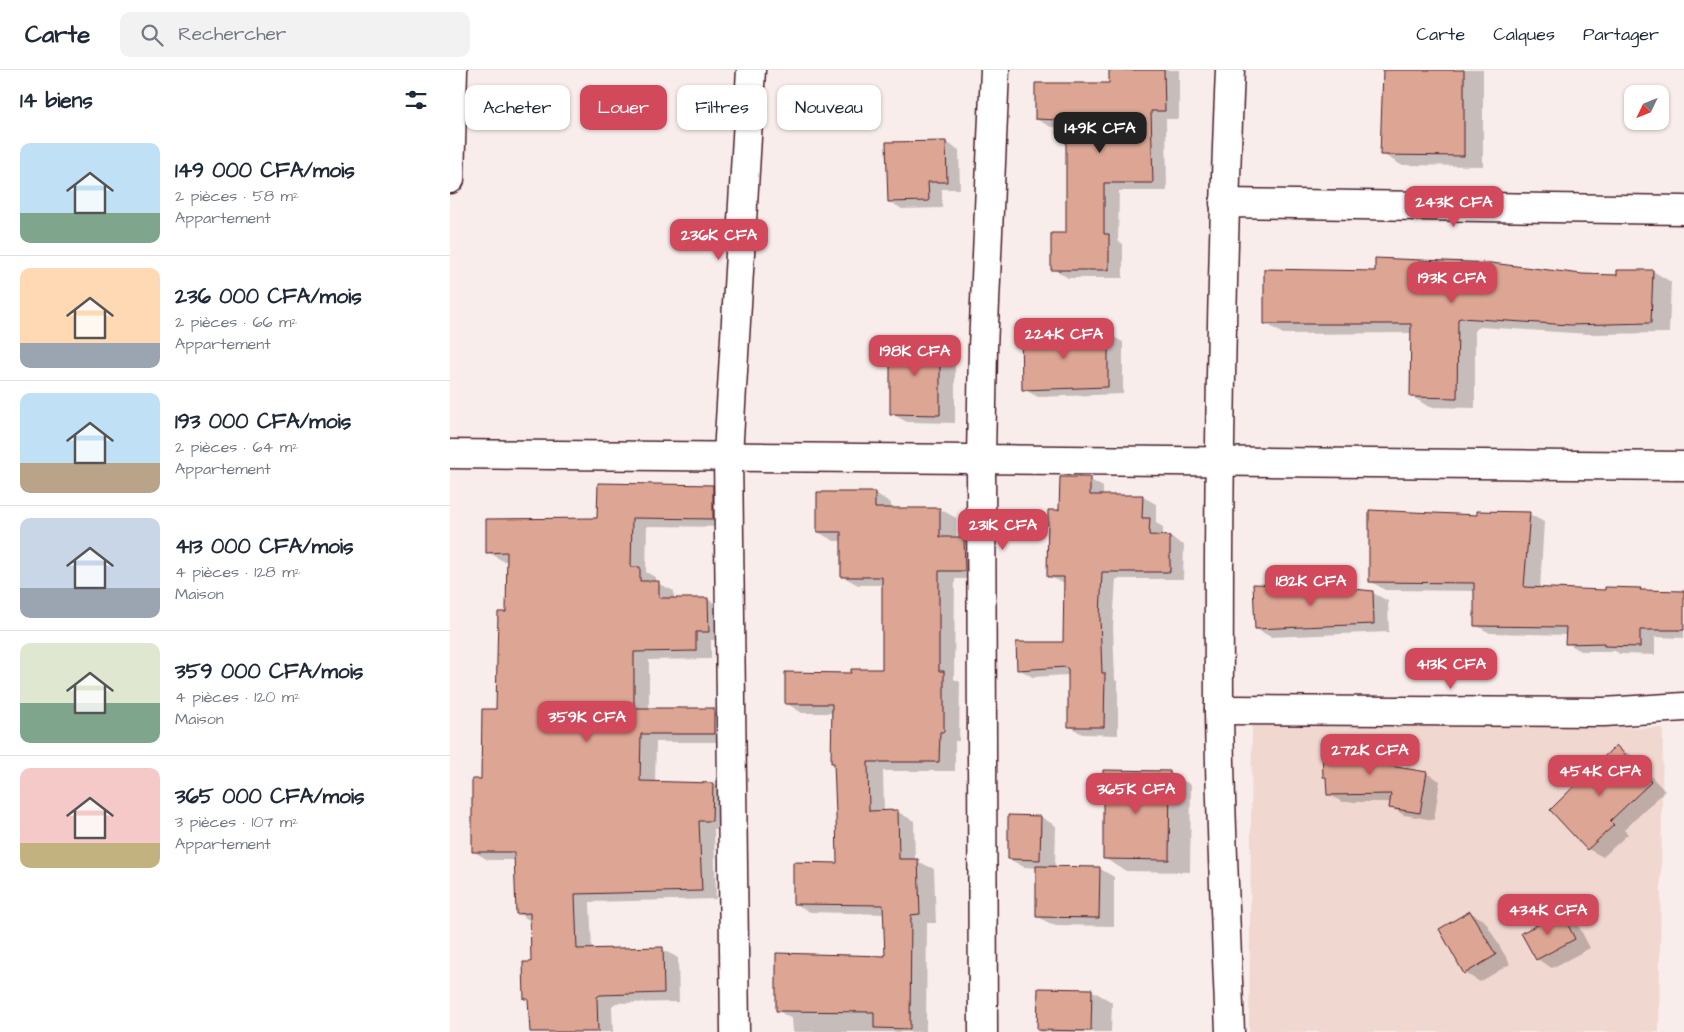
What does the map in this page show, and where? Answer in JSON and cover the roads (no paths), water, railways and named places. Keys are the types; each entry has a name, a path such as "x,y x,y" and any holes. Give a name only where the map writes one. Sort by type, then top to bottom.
{"street":[{"path":"450,179 453,70"},
{"path":"735,1032 728,455 752,70"},
{"path":"983,1032 981,458 995,70"},
{"path":"1230,70 1224,203 1219,710 1230,1032"},
{"path":"1224,203 1684,210"},
{"path":"450,454 728,455 1684,466"},
{"path":"1219,710 1604,712 1684,707"}]}
